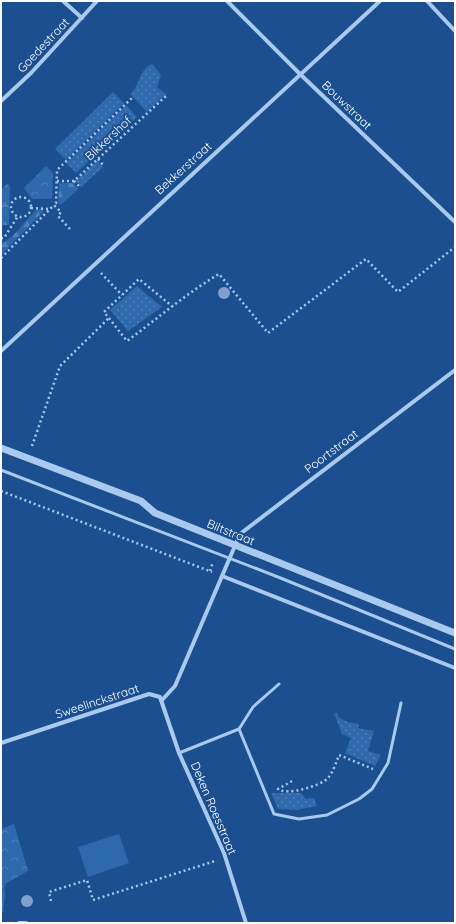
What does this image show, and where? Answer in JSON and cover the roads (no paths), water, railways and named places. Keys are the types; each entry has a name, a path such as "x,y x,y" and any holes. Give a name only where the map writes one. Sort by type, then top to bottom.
{"street":[{"path":"63,1 82,18"},
{"name":"Goedestraat","path":"1,101 31,74 97,1"},
{"name":"Bouwstraat","path":"227,1 301,75 455,222"},
{"name":"Bekkerstraat","path":"1,351 380,1"},
{"path":"428,1 455,31"},
{"name":"Poortstraat","path":"230,558 240,534 264,514 455,370"},
{"name":"Biltstraat","path":"1,448 141,501 155,514 455,633"},
{"path":"162,700 175,686 230,558"},
{"path":"222,576 455,668"},
{"name":"Sweelinckstraat","path":"1,743 150,694 160,697 162,700"},
{"name":"Deken Roesstraat","path":"162,700 179,753 225,858 246,923"}],"lane":[{"name":"Biltstraat","path":"1,470 230,558 455,648"},
{"path":"179,753 238,729 253,707 279,684"},
{"path":"238,729 274,814 299,820 327,815 359,799 372,789 383,772 392,750 401,703"}]}
